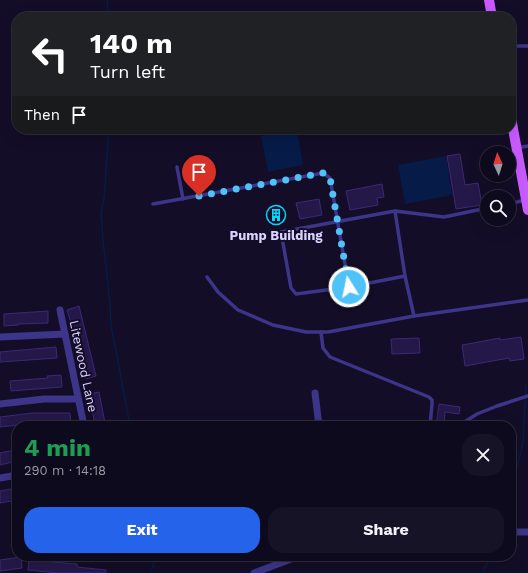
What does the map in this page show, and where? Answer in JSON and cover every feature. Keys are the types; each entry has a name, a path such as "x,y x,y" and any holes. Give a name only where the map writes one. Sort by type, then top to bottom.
{"main road":[{"path":"489,0 491,12"},
{"path":"514,134 527,205"}],"street":[{"name":"Litewood Lane","path":"60,310 83,421"},
{"path":"0,337 65,334"},
{"path":"315,393 318,421"},
{"path":"0,404 44,399 78,399"},
{"path":"0,478 12,476"},
{"path":"516,532 528,532"},
{"path":"254,573 285,561"}],"lane":[{"path":"516,46 528,46"},
{"path":"517,148 528,146"},
{"path":"178,166 183,199"},
{"path":"153,204 323,173 330,178 349,287"},
{"path":"516,204 527,205"},
{"path":"405,276 349,287 296,294 291,288 281,232 395,211 444,216 480,209"},
{"path":"395,211 405,276 414,316"},
{"path":"207,277 218,292 238,310 273,325 306,332 321,332 414,316 528,300"},
{"path":"321,332 323,348 330,357 428,397 432,400 430,421"},
{"path":"466,421 477,414 528,396"}],"water":[{"path":"273,134 298,134 303,165 268,172 261,136"},
{"path":"446,156 452,195 405,204 398,165"}],"building":[{"path":"460,154 465,185 478,183 480,205 456,209 447,156"},
{"path":"382,184 384,197 377,198 378,205 350,210 346,191"},
{"path":"319,199 322,215 300,219 296,203"},
{"name":"Pump Building","path":"280,205 284,222 273,224 269,207"},
{"path":"79,306 96,376 86,379 67,310"},
{"path":"48,311 48,323 4,326 4,314"},
{"path":"521,337 524,359 510,361 509,358 465,366 462,345 500,338 500,340"},
{"path":"419,338 420,353 392,354 391,339"},
{"path":"56,347 57,358 0,362 0,352"},
{"path":"61,375 62,387 11,391 10,381 48,378 47,376"},
{"path":"99,392 105,421 94,421 89,394"},
{"path":"439,404 460,407 459,414 445,412 444,421 437,421"},
{"path":"32,413 70,413 71,421 12,421 12,426 0,427 0,417"},
{"path":"12,451 12,462 0,465 0,453"},
{"path":"12,489 12,501 0,503 0,491"},
{"path":"12,558 12,561 21,561 22,568 0,571 0,560"},
{"path":"29,561 41,561 77,564 77,567 106,570 106,573 58,573 28,570"}],"waterway":[{"path":"107,0 108,12"},
{"path":"109,134 104,198 101,213 111,326 129,421"},
{"path":"516,471 523,443 526,384"},
{"path":"150,573 154,561"},
{"path":"483,573 488,561"}],"place":[{"name":"Pump Building","path":"276,215"}],"route":[{"path":"199,196 323,173 330,178 349,287"}]}
